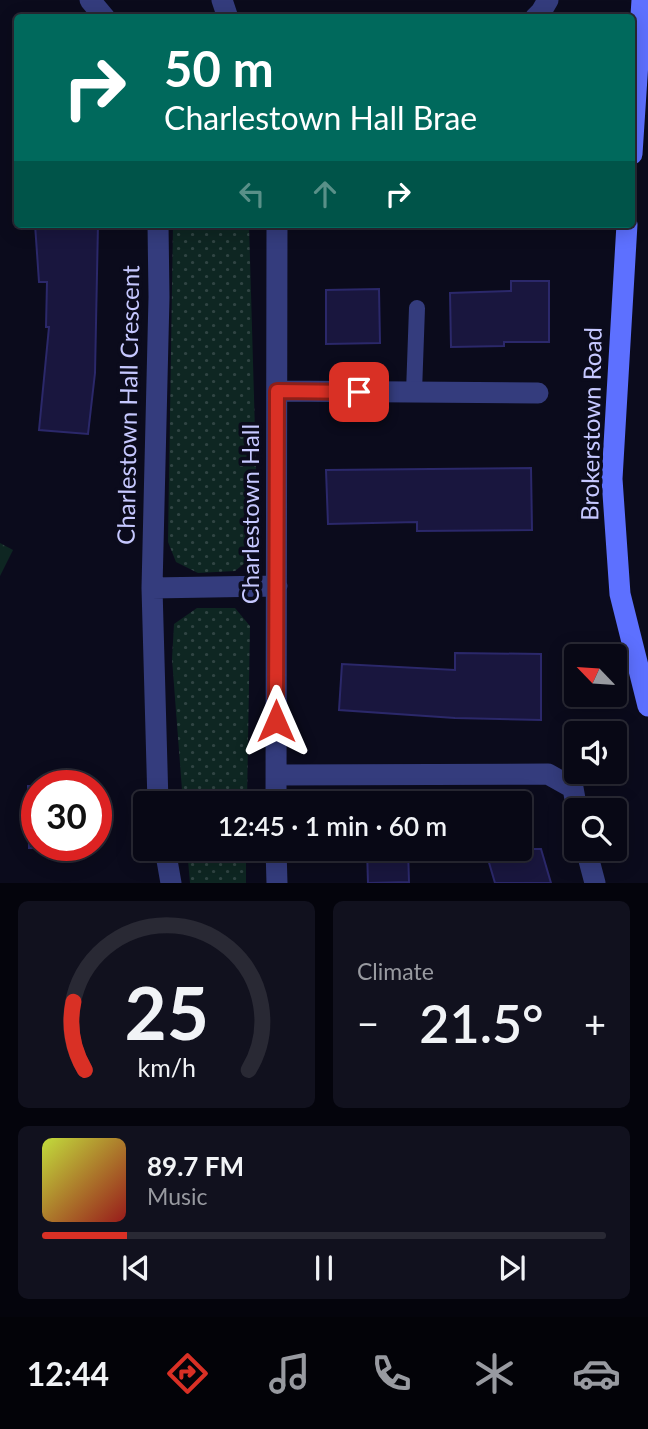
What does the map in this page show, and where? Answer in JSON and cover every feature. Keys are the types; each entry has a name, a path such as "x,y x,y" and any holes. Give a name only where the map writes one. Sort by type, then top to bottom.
{"street":[{"path":"90,0 102,14"},
{"path":"635,108 642,0"},
{"name":"Charlestown Hall Crescent","path":"158,228 159,311 152,588 158,791"},
{"name":"Charlestown Hall","path":"276,791 277,228"},
{"name":"Brokerstown Road","path":"627,228 612,479 620,594 648,706"},
{"path":"277,391 538,393"},
{"path":"152,588 277,586"},
{"path":"276,775 548,774 573,788 575,798"},
{"path":"167,861 171,883"},
{"path":"276,861 276,883"},
{"path":"589,861 595,883"}],"lane":[{"path":"414,392 417,308"}],"green space":[{"path":"173,228 249,228 258,535 251,558 235,571 198,573 176,562 168,542"},
{"path":"0,543 13,550 0,576"},
{"path":"197,608 235,608 250,626 247,791 182,791 172,659 174,624"},
{"path":"188,861 246,861 246,883 190,883"}],"building":[{"path":"35,228 98,228 95,373 88,434 39,430 49,327 46,327 47,282 39,282"},
{"path":"511,281 549,281 549,342 504,342 504,346 451,347 450,293 511,291"},
{"path":"379,289 380,343 326,344 326,290"},
{"path":"531,468 532,530 417,531 417,522 328,524 326,470"},
{"path":"455,653 541,654 541,720 455,718 339,710 342,664 455,670"},
{"path":"532,849 541,849 551,883 495,883 489,861 532,861"},
{"path":"367,861 408,861 409,882 368,883"}],"route":[{"path":"276,721 277,391 359,392"}]}
